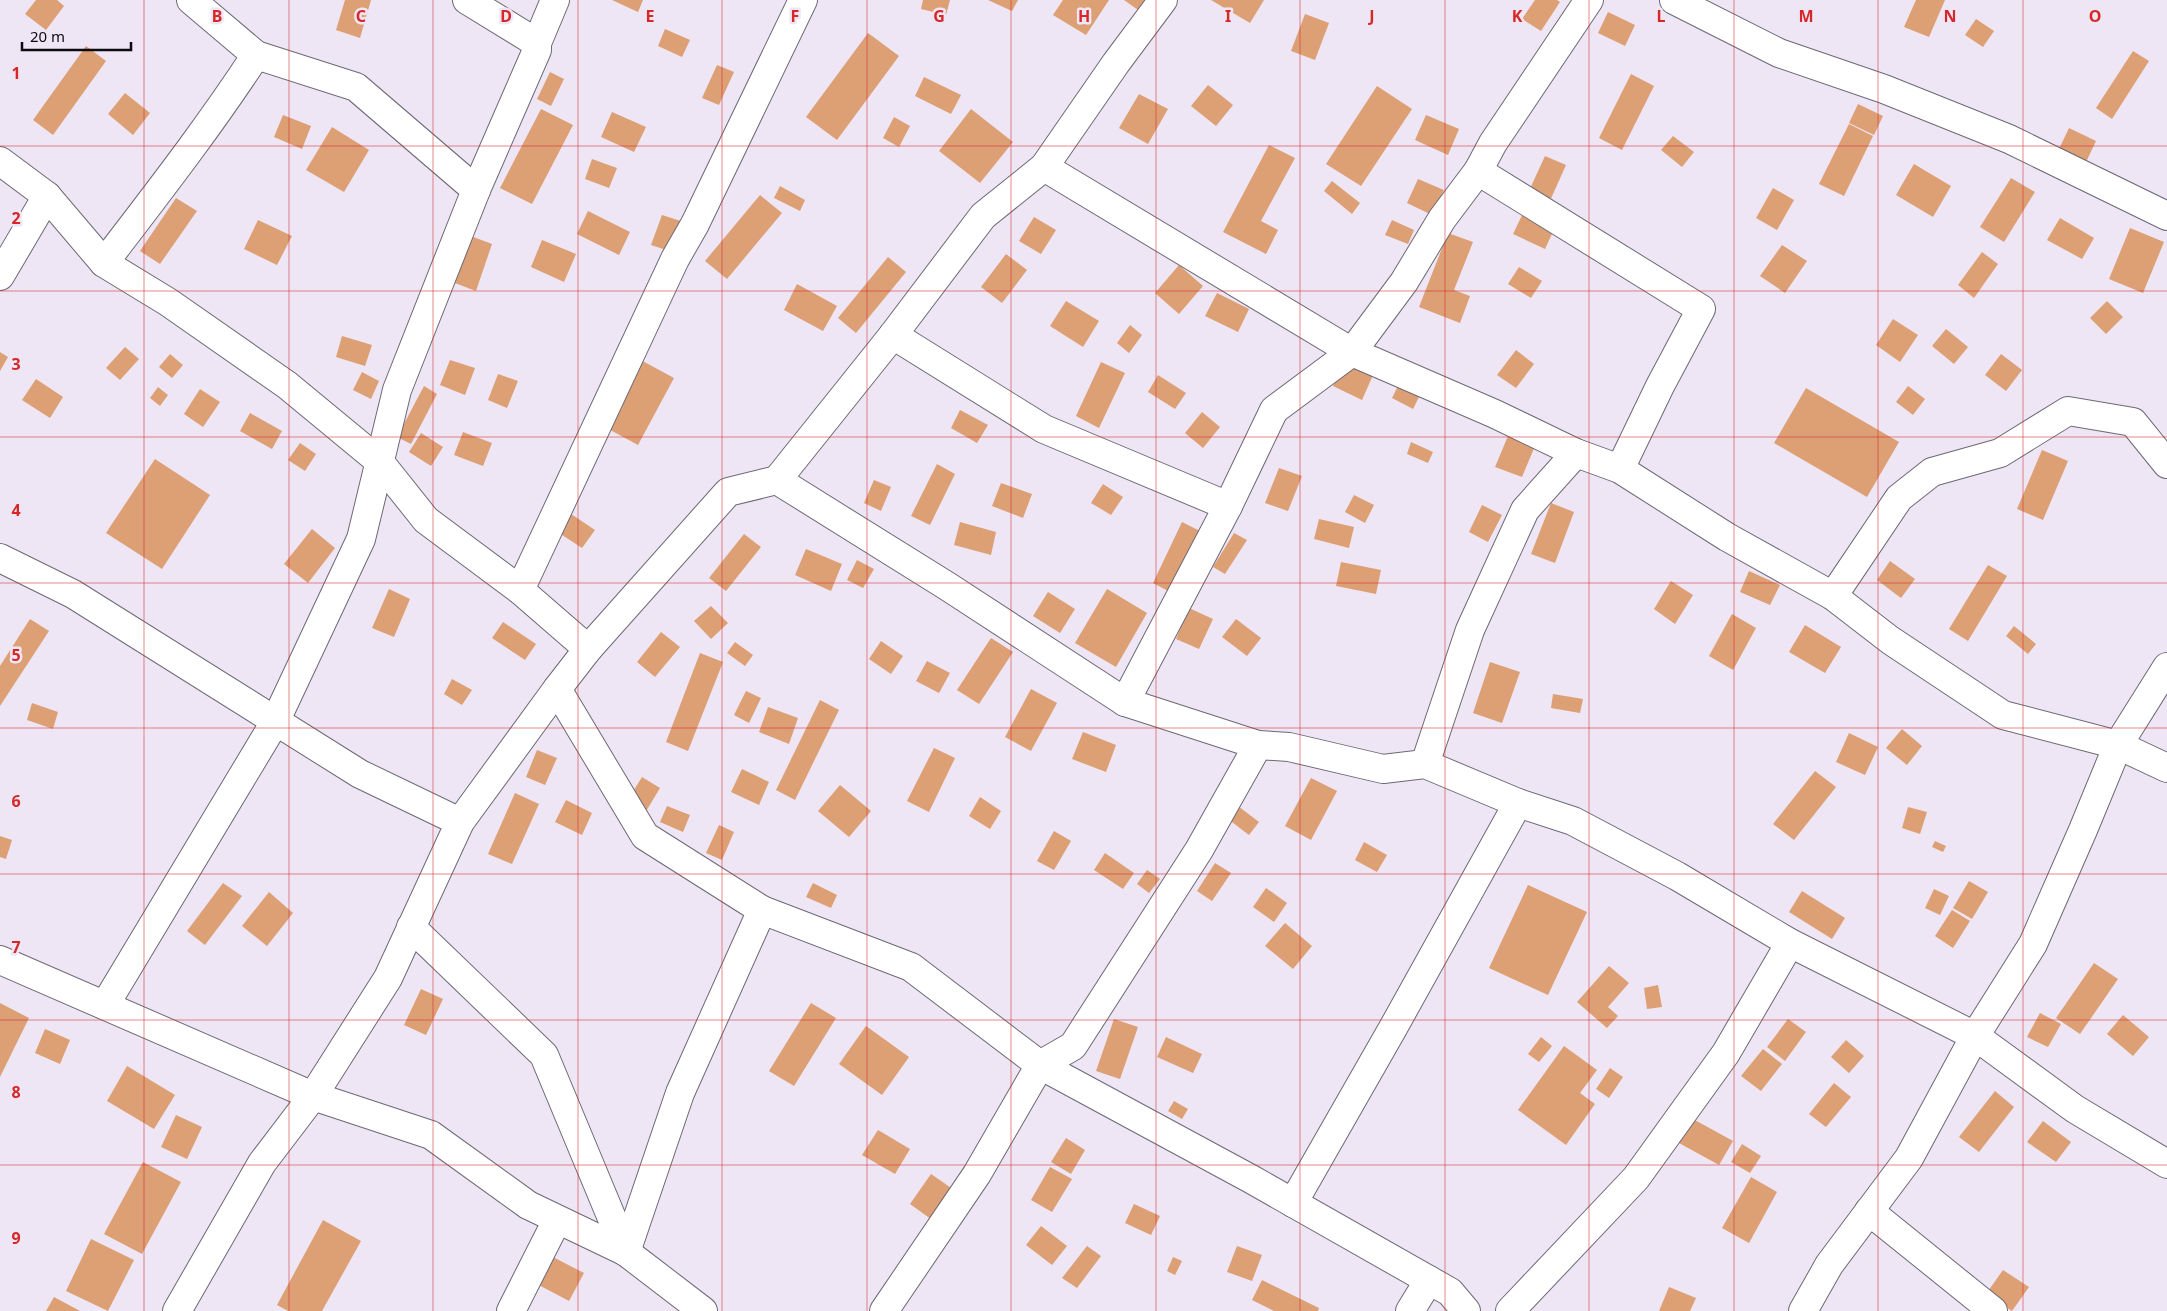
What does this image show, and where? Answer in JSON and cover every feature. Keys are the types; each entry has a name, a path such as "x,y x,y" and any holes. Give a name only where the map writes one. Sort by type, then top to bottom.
{"street":[{"path":"191,0 256,55 356,86 476,190"},
{"path":"467,0 537,43"},
{"path":"104,1005 275,722 361,539 397,390 476,190 537,50 537,43 555,0"},
{"path":"520,590 675,259 695,224 803,0"},
{"path":"177,1311 262,1163 313,1096 388,978 460,822 557,689 588,649 728,492 777,480 893,335 983,216 1044,168 1116,63 1163,0"},
{"path":"1126,702 1228,506 1274,410 1352,352 1404,282 1442,219 1478,171 1494,143 1589,0"},
{"path":"1674,0 1779,53 1884,89 2009,139 2167,216"},
{"path":"104,263 166,183 235,88 256,55"},
{"path":"0,161 47,196 104,263 168,302 287,385 379,461 426,520 520,590 588,649"},
{"path":"1044,168 1352,352 1495,414 1576,453 1620,469 1727,537 1833,596 1890,640 2003,714 2118,744 2167,768"},
{"path":"1478,171 1702,310 1660,386 1620,469"},
{"path":"0,276 47,196"},
{"path":"893,335 1044,429 1228,506"},
{"path":"1833,596 1899,498 1932,472 2000,453 2068,411 2133,422 2167,464"},
{"path":"1425,764 1470,630 1525,510 1576,453"},
{"path":"777,480 947,586 1126,702 1258,745 1289,747 1383,769 1425,764 1518,803 1573,821 1677,876 1790,943 1975,1036 2075,1109 2167,1164"},
{"path":"0,558 73,594 360,774 460,822"},
{"path":"1803,1311 1829,1265 1910,1158 1975,1036 2033,944 2118,744 2167,666"},
{"path":"557,689 645,836 762,910 911,967 1040,1065 1293,1203 1450,1292 1466,1311"},
{"path":"884,1311 977,1174 1040,1065 1073,1046 1200,850 1258,745"},
{"path":"1293,1203 1518,803"},
{"path":"626,1252 680,1093 762,910"},
{"path":"412,928 544,1055 626,1252"},
{"path":"1510,1311 1636,1178 1726,1053 1790,943"},
{"path":"0,960 313,1096 431,1135 528,1205 626,1252 703,1311"},
{"path":"1869,1211 1993,1311"},
{"path":"510,1311 557,1220"},
{"path":"1410,1311 1429,1280"}],"building":[{"path":"36,0 57,0 64,6 46,30 25,14"},
{"path":"345,0 371,0 360,38 336,30"},
{"path":"612,0 643,0 638,12"},
{"path":"923,0 950,0 946,15 921,9"},
{"path":"988,0 1018,0 1012,11"},
{"path":"1063,0 1109,0 1086,35 1053,15"},
{"path":"1124,0 1149,0 1141,12"},
{"path":"1211,0 1264,0 1250,23"},
{"path":"1535,0 1557,0 1560,2 1541,31 1522,19"},
{"path":"1916,0 1945,0 1929,37 1904,27"},
{"path":"1608,12 1635,25 1625,46 1598,33"},
{"path":"1305,14 1329,23 1315,60 1291,51"},
{"path":"1976,19 1994,31 1983,47 1965,35"},
{"path":"665,29 690,40 682,57 658,46"},
{"path":"868,33 899,56 837,140 806,117"},
{"path":"86,46 106,61 53,135 33,120"},
{"path":"2133,51 2149,61 2112,119 2096,108"},
{"path":"717,65 734,72 719,105 702,98"},
{"path":"550,72 564,79 551,106 537,99"},
{"path":"1631,74 1654,86 1622,150 1599,138"},
{"path":"924,77 961,95 951,114 915,96"},
{"path":"1208,85 1233,105 1216,126 1191,106"},
{"path":"1377,86 1412,109 1361,186 1326,164"},
{"path":"125,93 150,113 133,135 108,114"},
{"path":"1139,94 1168,109 1148,144 1119,128"},
{"path":"1858,104 1883,116 1874,135 1849,123"},
{"path":"541,109 573,125 532,204 500,188"},
{"path":"971,109 1013,142 980,183 939,151"},
{"path":"612,112 646,127 634,152 601,137"},
{"path":"283,115 311,126 302,149 274,137"},
{"path":"1426,115 1459,129 1448,155 1415,140"},
{"path":"894,117 910,126 899,147 883,138"},
{"path":"1849,124 1873,136 1844,196 1819,184"},
{"path":"332,127 369,150 344,192 306,170"},
{"path":"2069,128 2096,141 2086,162 2059,149"},
{"path":"1673,136 1694,152 1682,167 1661,150"},
{"path":"1269,145 1295,158 1261,221 1278,230 1266,254 1223,232"},
{"path":"1545,156 1566,165 1549,203 1528,193"},
{"path":"592,159 617,168 609,188 585,179"},
{"path":"1914,164 1951,186 1933,217 1896,195"},
{"path":"2011,178 2035,192 2004,242 1980,227"},
{"path":"1418,179 1444,190 1432,215 1407,203"},
{"path":"1332,181 1360,203 1352,214 1324,191"},
{"path":"780,186 805,200 800,211 774,198"},
{"path":"1773,188 1794,200 1777,230 1756,218"},
{"path":"760,195 782,213 727,279 705,261"},
{"path":"176,198 197,211 160,264 140,251"},
{"path":"1526,207 1557,223 1545,249 1513,234"},
{"path":"588,211 630,232 619,255 577,234"},
{"path":"662,215 684,222 672,252 651,245"},
{"path":"1034,217 1056,230 1041,254 1019,241"},
{"path":"2060,218 2094,238 2082,259 2047,240"},
{"path":"258,220 292,236 277,265 244,249"},
{"path":"1392,220 1414,230 1408,244 1385,235"},
{"path":"2130,228 2164,242 2143,293 2109,279"},
{"path":"1448,233 1473,242 1454,290 1470,296 1460,323 1419,307"},
{"path":"468,235 492,244 476,291 452,282"},
{"path":"542,240 576,254 564,282 531,267"},
{"path":"1782,245 1807,261 1785,293 1760,276"},
{"path":"1982,252 1998,264 1974,298 1958,285"},
{"path":"1006,254 1027,270 1002,303 981,287"},
{"path":"888,257 906,272 856,333 838,318"},
{"path":"1179,265 1203,286 1179,314 1155,293"},
{"path":"1519,267 1542,281 1531,298 1508,284"},
{"path":"797,284 837,306 823,331 784,310"},
{"path":"1217,293 1249,309 1238,332 1205,316"},
{"path":"1066,301 1099,321 1083,347 1050,326"},
{"path":"2107,301 2123,317 2106,334 2090,318"},
{"path":"1893,319 1918,335 1900,362 1876,345"},
{"path":"1130,325 1142,335 1129,353 1117,343"},
{"path":"1946,329 1968,347 1954,364 1932,346"},
{"path":"342,336 372,345 365,366 336,357"},
{"path":"125,347 139,359 120,380 106,368"},
{"path":"1516,350 1534,364 1516,388 1497,375"},
{"path":"0,352 8,357 0,371"},
{"path":"170,354 183,365 172,378 159,367"},
{"path":"2001,354 2022,370 2006,391 1985,375"},
{"path":"637,358 674,378 638,445 601,425"},
{"path":"450,360 475,368 465,395 440,385"},
{"path":"1345,360 1374,373 1362,400 1333,386"},
{"path":"1101,362 1125,373 1099,428 1076,416"},
{"path":"362,372 379,381 371,399 353,390"},
{"path":"498,374 518,381 507,408 488,400"},
{"path":"1158,375 1186,393 1175,409 1148,392"},
{"path":"36,379 63,397 50,418 22,400"},
{"path":"1400,382 1421,393 1413,409 1392,398"},
{"path":"424,386 437,394 411,444 397,437"},
{"path":"1908,386 1925,399 1913,415 1896,402"},
{"path":"158,387 168,395 160,406 150,398"},
{"path":"1806,388 1899,442 1867,497 1774,443"},
{"path":"200,389 220,402 203,427 184,414"},
{"path":"960,410 988,425 977,443 951,428"},
{"path":"1202,412 1220,427 1203,448 1185,433"},
{"path":"250,413 282,431 272,449 240,431"},
{"path":"463,432 492,443 483,466 454,455"},
{"path":"421,433 443,447 431,466 409,452"},
{"path":"1508,436 1535,446 1522,477 1495,467"},
{"path":"1411,442 1433,452 1428,463 1407,454"},
{"path":"300,443 316,454 305,471 288,460"},
{"path":"2042,450 2068,461 2043,520 2017,509"},
{"path":"155,459 210,495 162,569 106,533"},
{"path":"937,464 955,474 930,525 911,516"},
{"path":"1279,468 1302,476 1288,511 1265,503"},
{"path":"874,480 891,487 881,511 864,503"},
{"path":"1001,483 1032,494 1023,518 992,506"},
{"path":"1103,484 1123,497 1111,515 1091,503"},
{"path":"1354,495 1374,505 1365,523 1345,512"},
{"path":"1551,503 1574,512 1555,563 1531,554"},
{"path":"1482,505 1502,515 1488,542 1469,532"},
{"path":"565,510 595,530 582,548 553,529"},
{"path":"1319,519 1354,527 1349,548 1314,539"},
{"path":"960,522 996,532 991,555 954,545"},
{"path":"1182,522 1202,532 1172,593 1153,583"},
{"path":"312,529 335,548 308,583 284,564"},
{"path":"1234,533 1247,540 1225,574 1213,567"},
{"path":"744,534 761,547 726,591 709,578"},
{"path":"806,549 842,564 831,591 795,575"},
{"path":"857,560 874,569 863,588 847,580"},
{"path":"1890,561 1915,579 1901,598 1877,580"},
{"path":"1341,562 1381,570 1376,594 1336,586"},
{"path":"1988,565 2007,576 1968,641 1949,629"},
{"path":"1749,571 1780,585 1770,605 1740,592"},
{"path":"1671,581 1693,595 1675,624 1654,609"},
{"path":"389,589 410,599 394,637 372,628"},
{"path":"1107,589 1147,613 1116,667 1075,643"},
{"path":"1048,592 1075,609 1060,633 1033,616"},
{"path":"711,606 728,623 711,639 694,621"},
{"path":"1189,608 1213,619 1199,649 1176,639"},
{"path":"1732,614 1756,628 1733,670 1709,656"},
{"path":"30,619 49,631 0,706 0,666"},
{"path":"1236,619 1261,638 1247,656 1222,637"},
{"path":"503,622 536,644 525,660 492,638"},
{"path":"1805,625 1841,647 1825,673 1789,652"},
{"path":"2014,626 2036,644 2028,654 2006,636"},
{"path":"661,632 680,647 655,677 637,662"},
{"path":"991,638 1013,652 979,704 957,690"},
{"path":"881,641 903,656 891,674 869,659"},
{"path":"735,642 753,655 745,666 727,653"},
{"path":"700,653 723,662 688,751 666,742"},
{"path":"927,661 950,673 939,693 916,681"},
{"path":"1490,662 1520,672 1502,723 1473,713"},
{"path":"452,679 472,690 462,705 444,694"},
{"path":"1031,689 1057,703 1031,751 1005,737"},
{"path":"746,691 761,698 749,723 734,715"},
{"path":"1553,694 1583,699 1580,713 1551,708"},
{"path":"820,700 839,710 795,800 776,790"},
{"path":"32,703 58,712 53,729 27,720"},
{"path":"768,707 798,718 789,744 759,732"},
{"path":"1902,729 1922,746 1907,765 1886,748"},
{"path":"1083,732 1116,745 1106,772 1072,759"},
{"path":"1849,733 1878,747 1865,775 1836,762"},
{"path":"934,748 955,758 929,812 907,801"},
{"path":"537,750 557,758 545,785 526,777"},
{"path":"742,769 769,782 759,805 731,792"},
{"path":"1815,771 1836,787 1794,840 1773,824"},
{"path":"642,777 660,788 645,813 627,801"},
{"path":"1311,778 1337,791 1311,840 1285,826"},
{"path":"840,785 871,811 849,837 818,811"},
{"path":"515,793 539,804 512,864 488,854"},
{"path":"980,797 1001,811 990,829 969,816"},
{"path":"566,800 592,813 582,835 555,822"},
{"path":"667,806 690,815 683,832 660,822"},
{"path":"1238,806 1259,822 1249,835 1228,819"},
{"path":"1908,807 1927,812 1920,834 1902,828"},
{"path":"719,825 734,832 722,860 706,853"},
{"path":"1054,831 1071,841 1054,870 1037,861"},
{"path":"0,836 12,840 6,859 0,857"},
{"path":"1935,841 1946,846 1943,852 1932,847"},
{"path":"1364,842 1387,855 1377,872 1355,860"},
{"path":"1105,853 1134,873 1123,889 1094,870"},
{"path":"1215,863 1231,873 1212,901 1197,891"},
{"path":"1147,870 1160,879 1149,893 1137,884"},
{"path":"1969,881 1988,892 1972,919 1953,908"},
{"path":"223,883 242,896 205,945 187,931"},
{"path":"813,883 837,895 831,908 806,897"},
{"path":"1528,885 1587,912 1548,995 1489,968"},
{"path":"1266,888 1287,903 1274,922 1253,907"},
{"path":"1934,889 1949,896 1940,915 1925,908"},
{"path":"1802,891 1845,918 1832,939 1789,912"},
{"path":"269,892 293,913 267,946 242,926"},
{"path":"1952,910 1970,921 1953,948 1935,936"},
{"path":"1285,923 1312,946 1293,969 1265,946"},
{"path":"2094,963 2118,979 2080,1034 2056,1018"},
{"path":"1609,966 1629,983 1608,1007 1618,1016 1607,1028 1577,1002"},
{"path":"1658,985 1662,1007 1647,1009 1644,988"},
{"path":"421,989 443,999 426,1035 404,1025"},
{"path":"0,1003 29,1018 0,1077"},
{"path":"811,1003 836,1018 794,1086 769,1071"},
{"path":"2040,1013 2061,1024 2048,1047 2027,1037"},
{"path":"2123,1015 2149,1037 2133,1056 2107,1034"},
{"path":"1114,1019 1138,1027 1120,1079 1096,1071"},
{"path":"1788,1019 1806,1032 1785,1061 1767,1047"},
{"path":"866,1026 909,1057 882,1095 839,1064"},
{"path":"45,1029 70,1040 60,1064 35,1053"},
{"path":"1166,1037 1202,1054 1193,1073 1157,1057"},
{"path":"1541,1037 1552,1046 1539,1062 1528,1054"},
{"path":"1846,1040 1864,1056 1849,1073 1831,1057"},
{"path":"1564,1046 1597,1070 1580,1093 1595,1104 1566,1145 1518,1110"},
{"path":"1763,1049 1782,1064 1761,1091 1741,1076"},
{"path":"127,1066 175,1095 154,1129 107,1101"},
{"path":"1610,1068 1623,1077 1609,1098 1596,1089"},
{"path":"1834,1083 1851,1097 1826,1127 1809,1114"},
{"path":"1995,1091 2014,1107 1979,1152 1959,1137"},
{"path":"1174,1101 1188,1109 1182,1119 1168,1111"},
{"path":"176,1115 202,1127 187,1159 161,1147"},
{"path":"1693,1119 1733,1141 1719,1165 1679,1143"},
{"path":"2043,1121 2071,1142 2056,1162 2027,1142"},
{"path":"878,1130 910,1149 895,1174 862,1155"},
{"path":"1066,1138 1085,1150 1071,1174 1051,1162"},
{"path":"1742,1144 1761,1156 1750,1173 1731,1162"},
{"path":"143,1162 181,1182 142,1254 104,1234"},
{"path":"1050,1167 1072,1179 1052,1212 1031,1200"},
{"path":"931,1174 957,1192 935,1222 910,1204"},
{"path":"1751,1177 1777,1192 1749,1243 1722,1228"},
{"path":"1134,1204 1160,1216 1151,1235 1125,1223"},
{"path":"323,1220 361,1241 322,1311 288,1311 277,1305"},
{"path":"1041,1226 1067,1246 1052,1265 1026,1245"},
{"path":"91,1239 134,1260 108,1311 66,1291"},
{"path":"1087,1246 1101,1256 1077,1288 1062,1278"},
{"path":"1237,1246 1262,1255 1252,1281 1227,1272"},
{"path":"549,1255 584,1273 569,1301 535,1283"},
{"path":"1173,1257 1182,1261 1175,1275 1167,1271"},
{"path":"2003,1270 2029,1287 2012,1311 1986,1294"},
{"path":"1262,1280 1319,1308 1318,1311 1274,1311 1252,1300"},
{"path":"1669,1287 1696,1298 1690,1311 1659,1311"},
{"path":"54,1297 80,1311 46,1311"}]}
